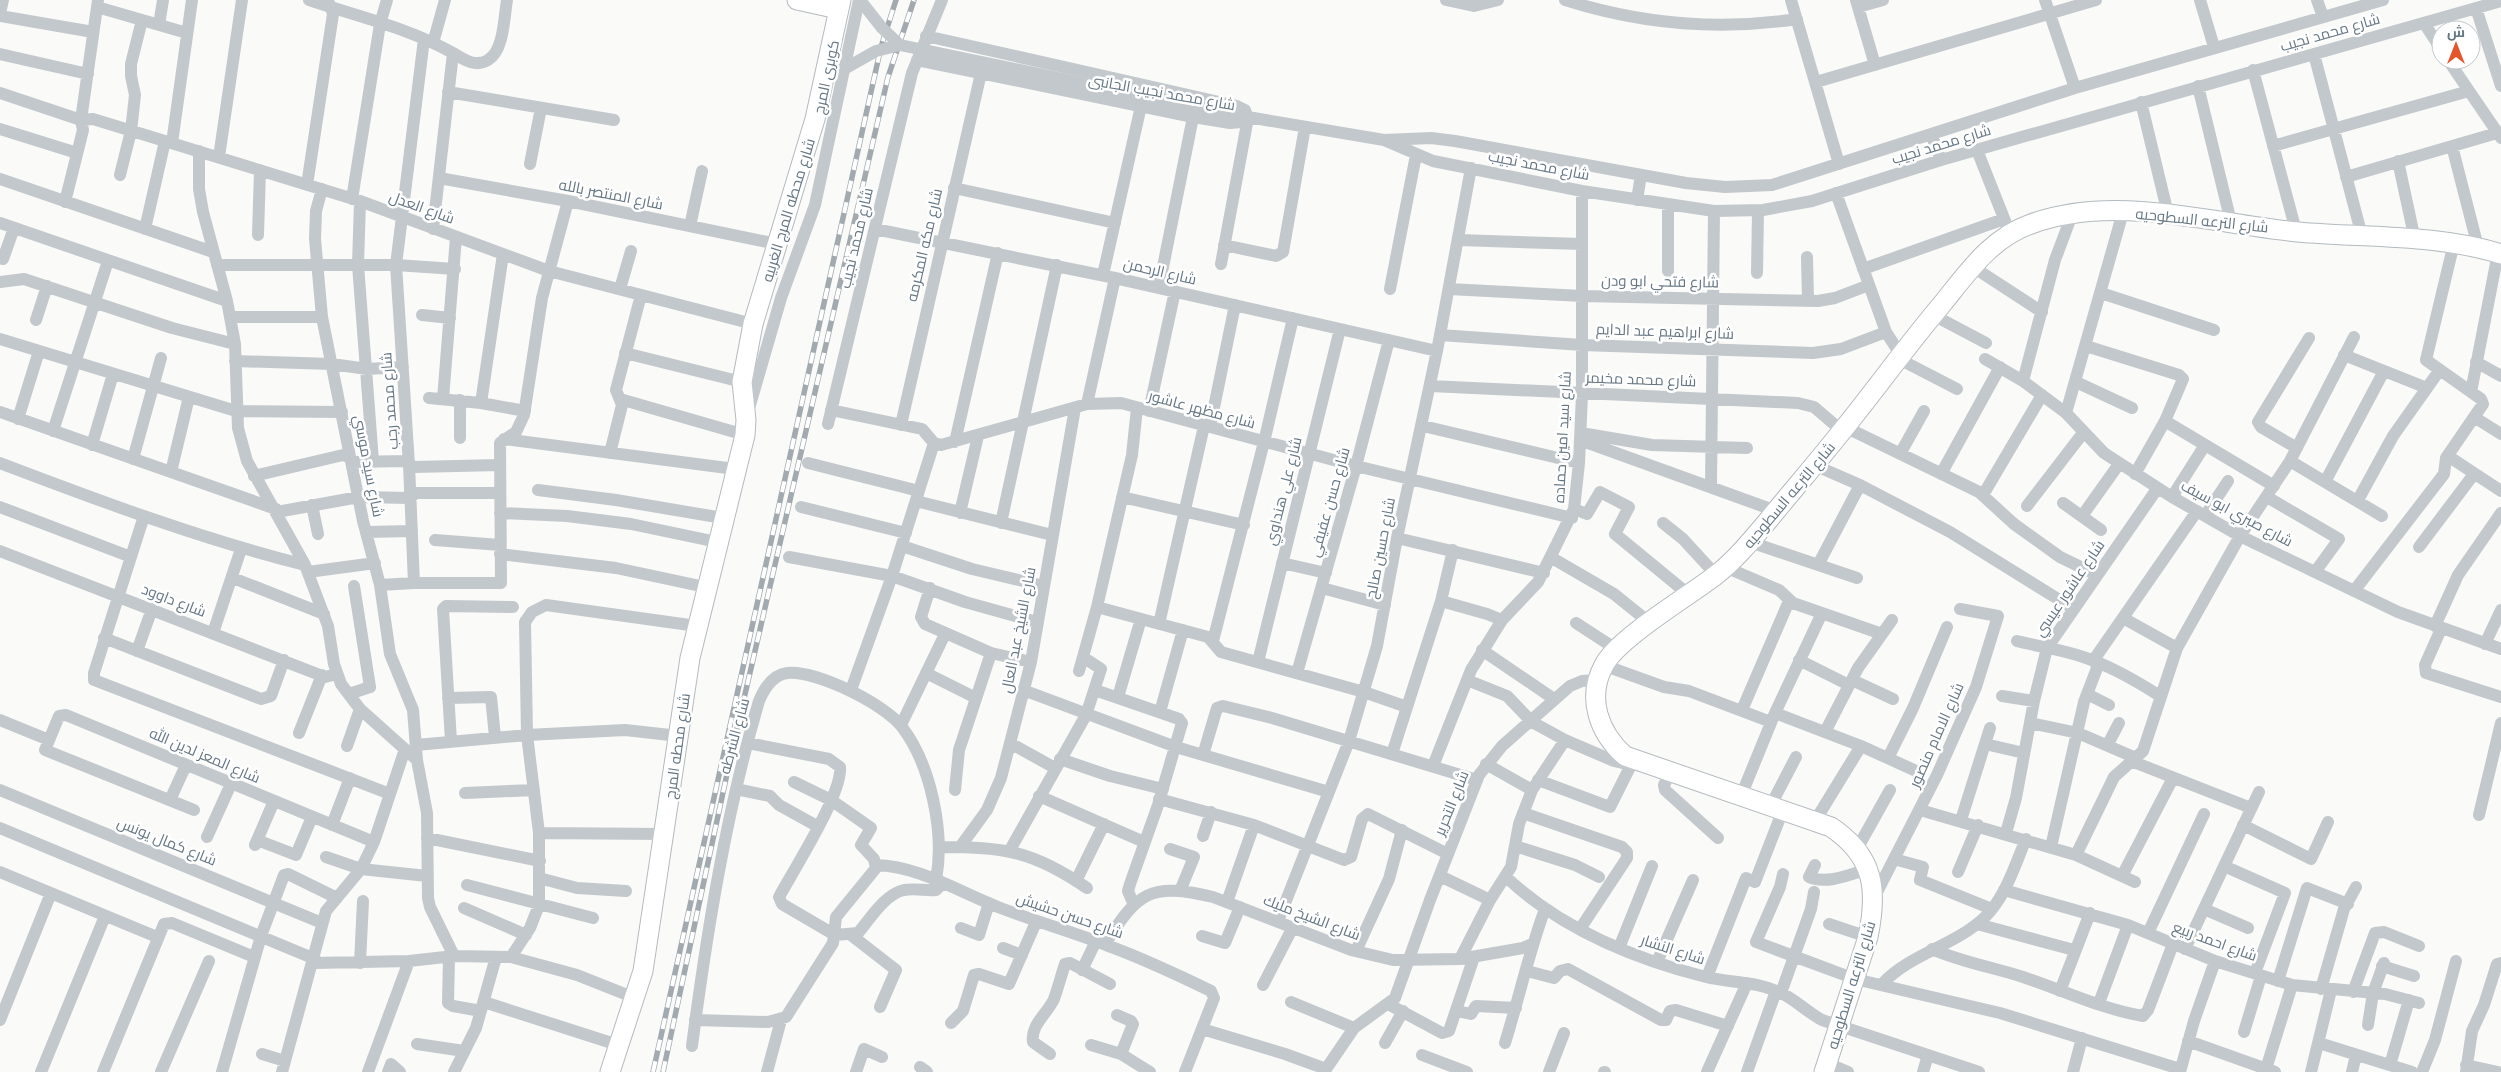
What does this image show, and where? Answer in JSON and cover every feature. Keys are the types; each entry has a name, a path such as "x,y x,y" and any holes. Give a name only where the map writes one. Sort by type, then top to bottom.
{"street":[{"path":"3,0 0,15 93,32"},
{"path":"158,25 164,0"},
{"path":"145,229 168,142 192,0"},
{"path":"219,157 242,0"},
{"path":"309,0 330,4 429,41 468,62 479,63 494,56 498,46 507,0"},
{"path":"373,462 358,266 356,200 380,24 387,0"},
{"name":"شارع محمد رجب","path":"414,583 411,497 396,265 429,41 445,0"},
{"path":"797,0 839,5"},
{"path":"844,69 864,56 900,45 882,28 860,0"},
{"name":"كوبرى المرج","path":"745,427 781,298 815,205 860,0"},
{"name":"شارع محمد نجيب","path":"828,424 917,60 942,0"},
{"path":"1446,0 1468,2 1474,6 1498,0"},
{"path":"1565,0 1630,17 1687,25 1728,26 1797,19"},
{"path":"1791,0 1839,164"},
{"path":"1875,65 1857,4 1883,0"},
{"path":"2045,0 2075,88"},
{"path":"1816,82 2096,0"},
{"path":"2200,0 2214,47"},
{"path":"2317,0 2323,17"},
{"name":"شارع محمد نجيب","path":"900,45 1248,118 1384,140 1408,138 1447,140 1686,183 1748,187 1772,185 2075,88 2383,0"},
{"name":"شارع محمد نجيب","path":"1384,140 1416,155 1582,191 1714,211 1758,211 1788,207 2141,102 2501,1"},
{"path":"65,202 83,130 81,120 97,4 187,33"},
{"path":"307,185 334,14 330,4"},
{"name":"شارع محطه المرج الغربيه","path":"745,427 742,382 753,324 816,119 839,5"},
{"path":"2476,8 2501,86"},
{"path":"120,175 131,130 135,95 131,76 132,64 142,20"},
{"path":"2424,23 2431,34"},
{"name":"شارع محمد نجيب الجانبى","path":"917,60 1194,117 1235,123 1248,118 1245,110 1237,106 926,36"},
{"path":"433,229 452,53"},
{"path":"0,54 88,74"},
{"path":"2314,54 2362,236"},
{"path":"2253,70 2296,231"},
{"path":"2346,177 2452,146 2499,135 2455,70"},
{"name":"شارع مكه المكرمه","path":"901,425 941,242 981,73"},
{"path":"2198,86 2231,222"},
{"path":"2273,146 2469,91"},
{"path":"448,92 614,120"},
{"name":"شارع العدل","path":"0,93 81,120 94,119 356,200 549,271 753,324"},
{"path":"2141,102 2168,214"},
{"name":"شارع الشيخ عبد العال","path":"960,847 992,800 1001,778 1031,662 1052,536 1109,276 1115,222 1141,106"},
{"path":"530,164 541,108"},
{"path":"1160,288 1194,117"},
{"path":"1221,264 1248,118"},
{"path":"1224,245 1276,256 1283,252 1305,127"},
{"path":"0,128 77,153"},
{"path":"1932,134 1941,160"},
{"path":"2452,146 2478,247"},
{"path":"1863,269 2007,226 1977,150"},
{"path":"199,151 199,189 213,252 227,301 235,344 236,411 242,445 254,476 276,510 306,569 324,614 337,674 360,709 411,747 495,737 625,730 679,736"},
{"path":"1390,289 1416,155"},
{"path":"2398,161 2415,240"},
{"name":"شارع حسين صالح","path":"1278,921 1349,741 1380,634 1397,538 1423,426 1471,168"},
{"path":"258,235 260,170"},
{"path":"690,226 702,171"},
{"path":"1638,200 1641,175"},
{"name":"شارع المنتصر بالله","path":"439,178 568,201 777,244"},
{"path":"0,179 213,252"},
{"path":"954,188 1115,222"},
{"name":"شارع سيد موسي","path":"322,189 316,211 317,266 322,317 366,532 380,585 390,654 393,665 412,702 411,747 416,760 427,813 427,876 430,907 451,956"},
{"name":"شارع سيد امين حماده","path":"1433,766 1467,680 1482,650 1502,620 1544,573 1573,514 1581,436 1582,191"},
{"path":"1836,193 1886,332 1899,356 1957,389"},
{"path":"380,585 414,583 501,584 500,443 516,432 525,411 542,298 568,201"},
{"path":"1668,205 1668,270"},
{"path":"1711,487 1713,448 1714,211"},
{"path":"1757,274 1758,211"},
{"path":"2023,381 2055,260 2073,212"},
{"name":"شارع الترعه السطوحيه","path":"1826,1067 1868,937 1874,896 1868,869 1857,849 1831,827 1777,807 1632,763 1612,745 1599,722 1595,697 1600,673 1616,649 1721,571 1750,542 1844,429 1899,356 2007,226 2030,224 2073,212 2168,214 2296,231 2454,243 2500,253"},
{"path":"2066,413 2123,212"},
{"path":"0,223 227,301"},
{"path":"3,259 4,244 14,228"},
{"name":"شارع الرحمن","path":"875,229 1109,276 1437,351"},
{"path":"443,399 455,269 456,237"},
{"path":"1458,240 1582,244"},
{"path":"2354,591 2444,474 2448,456 2483,401 2426,360 2454,243"},
{"path":"620,289 631,251"},
{"path":"955,442 998,253"},
{"path":"2471,392 2500,253"},
{"path":"481,403 503,254"},
{"path":"1807,257 1808,300"},
{"path":"53,431 108,261"},
{"path":"217,265 396,265 455,269"},
{"path":"1001,523 1057,266"},
{"path":"1973,266 1989,279 2042,312"},
{"path":"0,282 24,279 172,328 235,344"},
{"name":"شارع فتحي ابو ودن","path":"1449,289 1582,296 1808,300 1835,298 1869,285"},
{"path":"36,320 47,286"},
{"path":"1079,671 1097,607 1143,410 1175,291"},
{"path":"2101,293 2214,330"},
{"path":"610,453 622,406 616,390 642,295"},
{"path":"1159,624 1184,510 1207,427 1235,305"},
{"path":"422,315 450,318"},
{"path":"1933,315 1986,343"},
{"path":"230,317 322,317"},
{"path":"1293,318 1244,525 1213,641 1217,650 1364,692 1407,707"},
{"name":"شارع علي هنداوي","path":"1258,662 1340,329"},
{"name":"شارع ابراهيم عبد الدايم","path":"1440,336 1582,345 1826,352 1886,332"},
{"path":"2076,855 2114,776 2134,760 2148,740 2160,696 2177,648 2240,536 2290,462 2354,337"},
{"path":"2297,448 2261,427 2258,422 2309,338"},
{"path":"0,339 236,411 342,412"},
{"name":"شارع حسن عفيفي","path":"1298,673 1389,340"},
{"path":"2086,346 2179,375 2183,379 2165,421 2135,474"},
{"path":"18,419 39,351"},
{"path":"625,353 742,382"},
{"path":"2344,355 2427,388"},
{"path":"133,459 162,358"},
{"name":"شارع صبري ابو سيف","path":"1985,359 2023,381 2066,413 2082,433 2120,464 2157,489 2240,536 2354,591 2438,628 2501,649"},
{"path":"235,361 332,364 367,369 403,367"},
{"path":"2476,362 2501,376"},
{"path":"1941,474 2000,367"},
{"path":"2325,482 2384,371"},
{"path":"2358,500 2394,436 2439,371"},
{"path":"92,444 113,374"},
{"path":"2076,382 2132,408"},
{"name":"شارع محمد مخيمر","path":"1430,386 1582,394 1713,398 1807,404 1844,429 1983,495 2014,524 2053,551 2097,576"},
{"path":"1983,495 2042,395"},
{"path":"171,472 189,397"},
{"path":"429,398 460,400 525,411"},
{"path":"620,399 745,427"},
{"path":"460,400 460,438"},
{"name":"شارع مظهر عاشور","path":"934,443 941,445 955,442 1081,406 1104,402 1143,410 1410,480 1573,514"},
{"path":"832,410 922,429 934,443 892,576 851,690"},
{"path":"1900,454 1924,411"},
{"path":"0,412 276,510 359,497 411,497 416,493 500,493"},
{"path":"2474,417 2501,434"},
{"path":"2165,421 2274,486"},
{"path":"1423,426 1579,463"},
{"name":"شارع محطه المرج","path":"610,1072 635,998 644,962 679,736 686,676 705,587 745,427"},
{"path":"2027,506 2082,433"},
{"path":"960,513 978,436"},
{"path":"1581,436 1636,444 1747,448"},
{"path":"1581,436 1711,487 1776,510"},
{"path":"504,439 735,469"},
{"path":"2172,497 2204,444"},
{"path":"254,476 343,455 349,457 352,462 406,461 414,467 499,465"},
{"path":"2448,456 2501,491"},
{"path":"2290,462 2358,500 2382,516"},
{"path":"0,463 144,516 306,569 375,563"},
{"path":"808,463 917,496 960,513 1052,536"},
{"path":"2082,516 2120,464"},
{"path":"1814,465 1860,485 1967,542 2039,589 2074,609"},
{"path":"2419,547 2474,474"},
{"path":"2052,847 2096,662 2123,618 2228,481"},
{"path":"1818,565 1860,485"},
{"name":"شارع عاشور عيسي","path":"2006,833 2016,798 2034,701 2047,648 2157,489"},
{"path":"538,490 616,500 723,518"},
{"path":"1573,514 1587,514 1600,492 1629,506 1615,534 1688,594"},
{"path":"1122,497 1244,525"},
{"path":"2267,497 2338,539 2315,572"},
{"path":"2063,503 2101,530"},
{"path":"312,505 318,534"},
{"path":"0,507 132,557"},
{"path":"801,507 906,533"},
{"path":"500,513 567,516 631,524 717,542"},
{"path":"2501,513 2458,575 2424,665 2426,672 2501,697"},
{"path":"144,516 104,638 94,673 94,680 390,794"},
{"path":"1663,523 1721,571 1779,590 1789,601 1882,634"},
{"path":"366,532 412,531"},
{"path":"1397,538 1544,573"},
{"path":"435,540 616,568 705,587"},
{"path":"1750,542 1857,578"},
{"path":"902,546 972,569 1044,586"},
{"path":"214,632 241,549"},
{"path":"1392,754 1441,602 1453,550"},
{"name":"شارع داوود","path":"0,551 214,632 322,676"},
{"path":"789,557 892,576 973,604 1038,622"},
{"path":"1552,558 1614,594 1650,623"},
{"path":"1282,563 1326,573"},
{"path":"233,578 324,614"},
{"path":"349,694 370,687 354,586"},
{"path":"930,588 922,621 945,634 991,653 1031,662"},
{"path":"1322,588 1385,606"},
{"path":"1742,710 1789,601"},
{"path":"1441,602 1487,614 1502,620"},
{"path":"451,741 443,609 446,606 513,607"},
{"path":"511,957 526,934 539,905 540,833 527,735 525,622 532,612 546,606 698,626"},
{"path":"1097,607 1183,630 1213,641"},
{"path":"137,650 152,609"},
{"name":"شارع الامام منصور","path":"1874,896 1920,810 1976,687 1998,616 1960,609"},
{"path":"2485,644 2501,610"},
{"path":"1742,796 1773,717 1822,613"},
{"path":"2123,618 2177,648"},
{"path":"1118,698 1142,619"},
{"path":"1824,732 1850,683 1892,620"},
{"path":"1576,623 1616,649"},
{"path":"1888,758 1914,708 1947,628"},
{"path":"1160,712 1183,630"},
{"path":"901,724 945,634"},
{"path":"104,638 264,699 271,696 284,660"},
{"path":"2017,641 2096,662 2160,696"},
{"path":"1482,650 1554,699"},
{"path":"956,790 959,750 991,653"},
{"path":"1010,850 1086,715 1095,690 1100,667 1083,657"},
{"path":"1799,660 1850,683 1893,699"},
{"name":"شارع الشرطه","path":"692,1046 706,945 736,789 764,689 774,679 786,673 800,674 851,690 901,724 925,769 940,847 939,881"},
{"path":"926,673 976,698"},
{"path":"1600,673 1689,691 1742,710 1824,732 1914,770"},
{"name":"شارع التحرير","path":"1388,1004 1395,998 1400,988 1408,961 1448,854 1477,780 1486,764 1554,699 1577,682 1600,673"},
{"path":"300,733 322,676 328,677 337,674"},
{"path":"1467,680 1507,696 1532,722 1565,740 1614,761 1632,763 1610,807 1535,785 1486,764"},
{"path":"1023,690 1176,747 1329,792"},
{"path":"1082,970 1133,903 1128,891 1176,747 1182,721 1095,690"},
{"path":"2087,694 2109,705"},
{"path":"2002,696 2034,701"},
{"path":"448,698 491,698 495,737"},
{"path":"1203,755 1217,708 1221,706 1349,741 1477,780"},
{"path":"347,746 360,709"},
{"name":"شارع المعز لدين الله","path":"47,745 59,716 65,714 230,784 374,842"},
{"path":"0,720 47,745 194,810"},
{"path":"2030,723 2078,733 2108,744 2134,760 2173,778 2251,808"},
{"path":"2108,744 2119,723"},
{"path":"2479,815 2501,723"},
{"path":"1960,820 1990,728"},
{"path":"1460,959 1490,900 1506,877 1513,862 1523,813 1535,785 1565,740"},
{"path":"748,742 829,759 840,767 840,780 831,800 779,897 779,901 835,935 852,935 858,934 874,914 898,892 936,890 939,881"},
{"path":"1010,742 1058,764 1110,776 1211,812 1254,825 1309,845 1340,860 1351,857 1362,819 1368,814 1448,854"},
{"path":"1985,744 2024,753"},
{"path":"1815,821 1861,746"},
{"path":"262,1054 284,1066 326,911 361,869 374,842 390,794 411,747"},
{"path":"1708,977 1746,878 1755,882 1777,807 1796,757"},
{"path":"170,800 186,765"},
{"path":"1670,773 1664,785 1665,790 1718,838"},
{"path":"332,824 350,778"},
{"path":"2122,876 2173,778"},
{"path":"771,1071 780,1020 795,1005 833,943 836,917 874,872 876,864 861,845 871,828 831,800 794,782"},
{"path":"207,837 230,784"},
{"path":"736,789 770,796 778,805 817,826"},
{"name":"شارع كمال يونس","path":"0,790 322,923"},
{"path":"465,793 534,790"},
{"path":"1857,849 1890,790"},
{"path":"2185,949 2259,792"},
{"path":"1039,796 1144,842"},
{"path":"274,801 256,843 296,855 312,817"},
{"path":"1920,810 2052,847 2076,855 2136,882"},
{"path":"1203,836 1211,812"},
{"path":"1523,813 1622,846 1627,852 1627,858 1580,929"},
{"path":"2148,933 2204,814"},
{"path":"2243,825 2311,859 2328,822"},
{"path":"940,847 1010,850 1048,864 1082,885 1104,824"},
{"path":"1227,902 1254,825"},
{"path":"1958,872 1978,825"},
{"path":"0,828 261,936 314,961 360,963 409,961 451,956 511,957 536,962 577,975 635,998"},
{"path":"1356,951 1389,879 1402,830"},
{"path":"540,833 664,834"},
{"path":"427,838 540,861"},
{"path":"1882,984 1906,964 1977,924 1992,909 2004,890 2026,839"},
{"path":"1515,846 1575,865 1599,877"},
{"path":"1170,849 1194,857 1180,891"},
{"path":"326,857 361,869 427,876"},
{"path":"1894,859 1923,868 1920,880 1992,909"},
{"name":"شارع حسن حشيش","path":"876,864 892,865 939,881 1036,922 1101,943 1151,962 1211,991 1214,998 1202,1029 1190,1071"},
{"path":"1815,865 1810,877 1813,879 1835,879 1868,869"},
{"path":"1619,948 1652,866"},
{"path":"2224,866 2285,894 2258,974 2244,1032"},
{"path":"222,1072 254,957 273,902 286,874 337,898"},
{"path":"1783,874 1778,893 1755,941 1855,979 2000,1013 2180,1070 2215,961"},
{"path":"1440,876 1490,900"},
{"name":"شارع النشار","path":"1506,877 1524,894 1545,908 1580,929 1619,948 1708,977 1747,983 1779,992 1801,1004 1815,1017 1979,1072"},
{"path":"2,878 51,894 157,938"},
{"path":"540,878 577,888 626,890"},
{"path":"1658,962 1693,880"},
{"path":"467,886 593,918"},
{"path":"2311,1072 2319,1043 2326,990 2348,904 2356,887"},
{"path":"2278,981 2306,888 2348,904"},
{"name":"شارع احمد ربيع","path":"2004,890 2128,925 2215,961 2292,985 2326,990 2373,993 2414,1002 2390,1065"},
{"name":"شارع الشيخ مليك","path":"1133,903 1148,893 1180,891 1196,893 1227,902 1356,951 1408,961 1460,959 1523,948 1532,944"},
{"path":"1747,1072 1794,957 1811,909 1814,892"},
{"path":"0,1020 51,894"},
{"path":"360,963 363,901"},
{"path":"961,928 979,935 989,903"},
{"path":"1202,936 1225,943 1240,907"},
{"path":"464,908 526,934"},
{"path":"1505,1043 1527,971 1532,944 1545,908"},
{"path":"2204,908 2248,928"},
{"path":"2060,991 2074,950 2090,913"},
{"path":"41,1072 105,916"},
{"path":"103,1072 162,925 168,922 254,957"},
{"path":"951,1023 963,1011 974,975 979,974 1009,984 1036,922"},
{"path":"1829,924 1868,937"},
{"path":"1977,924 2074,950"},
{"path":"2098,1003 2128,925"},
{"path":"1263,985 1293,927"},
{"path":"2353,992 2376,933 2384,932 2419,946"},
{"path":"852,935 896,970 880,1007"},
{"path":"1932,949 1952,958 2023,977 2060,991 2143,1016 2148,1010 2173,944"},
{"path":"1004,948 1022,955"},
{"path":"451,956 448,1003 453,1006 483,1006 618,1045"},
{"path":"1202,1029 1309,1061 1325,1070 1354,1028 1388,1004 1446,1033 1449,1031 1474,956"},
{"path":"454,1072 483,1006 496,957"},
{"path":"2422,1072 2435,1040 2456,960"},
{"path":"161,1072 209,961"},
{"path":"368,1072 409,961"},
{"path":"1050,1054 1033,1042 1032,1036 1041,1018 1052,1003 1065,964 1070,963 1110,984"},
{"path":"2498,1072 2466,1069 2472,1031 2484,1005 2496,964 2501,963"},
{"path":"2368,1025 2373,993 2383,964 2414,976"},
{"path":"1527,971 1554,978 1560,971 1568,969 1661,1020 1666,1020 1670,1011 1676,1010 1728,1026"},
{"path":"1707,1072 1747,983"},
{"path":"2188,1041 2271,1070 2292,985"},
{"path":"1291,1002 1354,1028"},
{"path":"1457,1011 1471,1014 1476,1006 1516,1008"},
{"path":"1385,1043 1403,1011"},
{"path":"1117,1015 1131,1021 1133,1024 1121,1054"},
{"path":"695,1020 768,1022 780,1020"},
{"path":"1549,1072 1564,1033"},
{"path":"2073,1072 2082,1038"},
{"path":"2319,1043 2412,1072"},
{"path":"417,1044 464,1052"},
{"path":"1091,1045 1121,1054 1150,1072"},
{"path":"856,1072 864,1049 882,1057"},
{"path":"1422,1055 1444,1068 1467,1072"},
{"path":"1923,1072 1928,1055"},
{"path":"2352,1072 2356,1055"},
{"path":"1826,1067 1848,1072"}],"railway":[{"path":"653,1072 881,47 896,0"},
{"path":"663,1072 733,746 888,77 914,0"}]}
